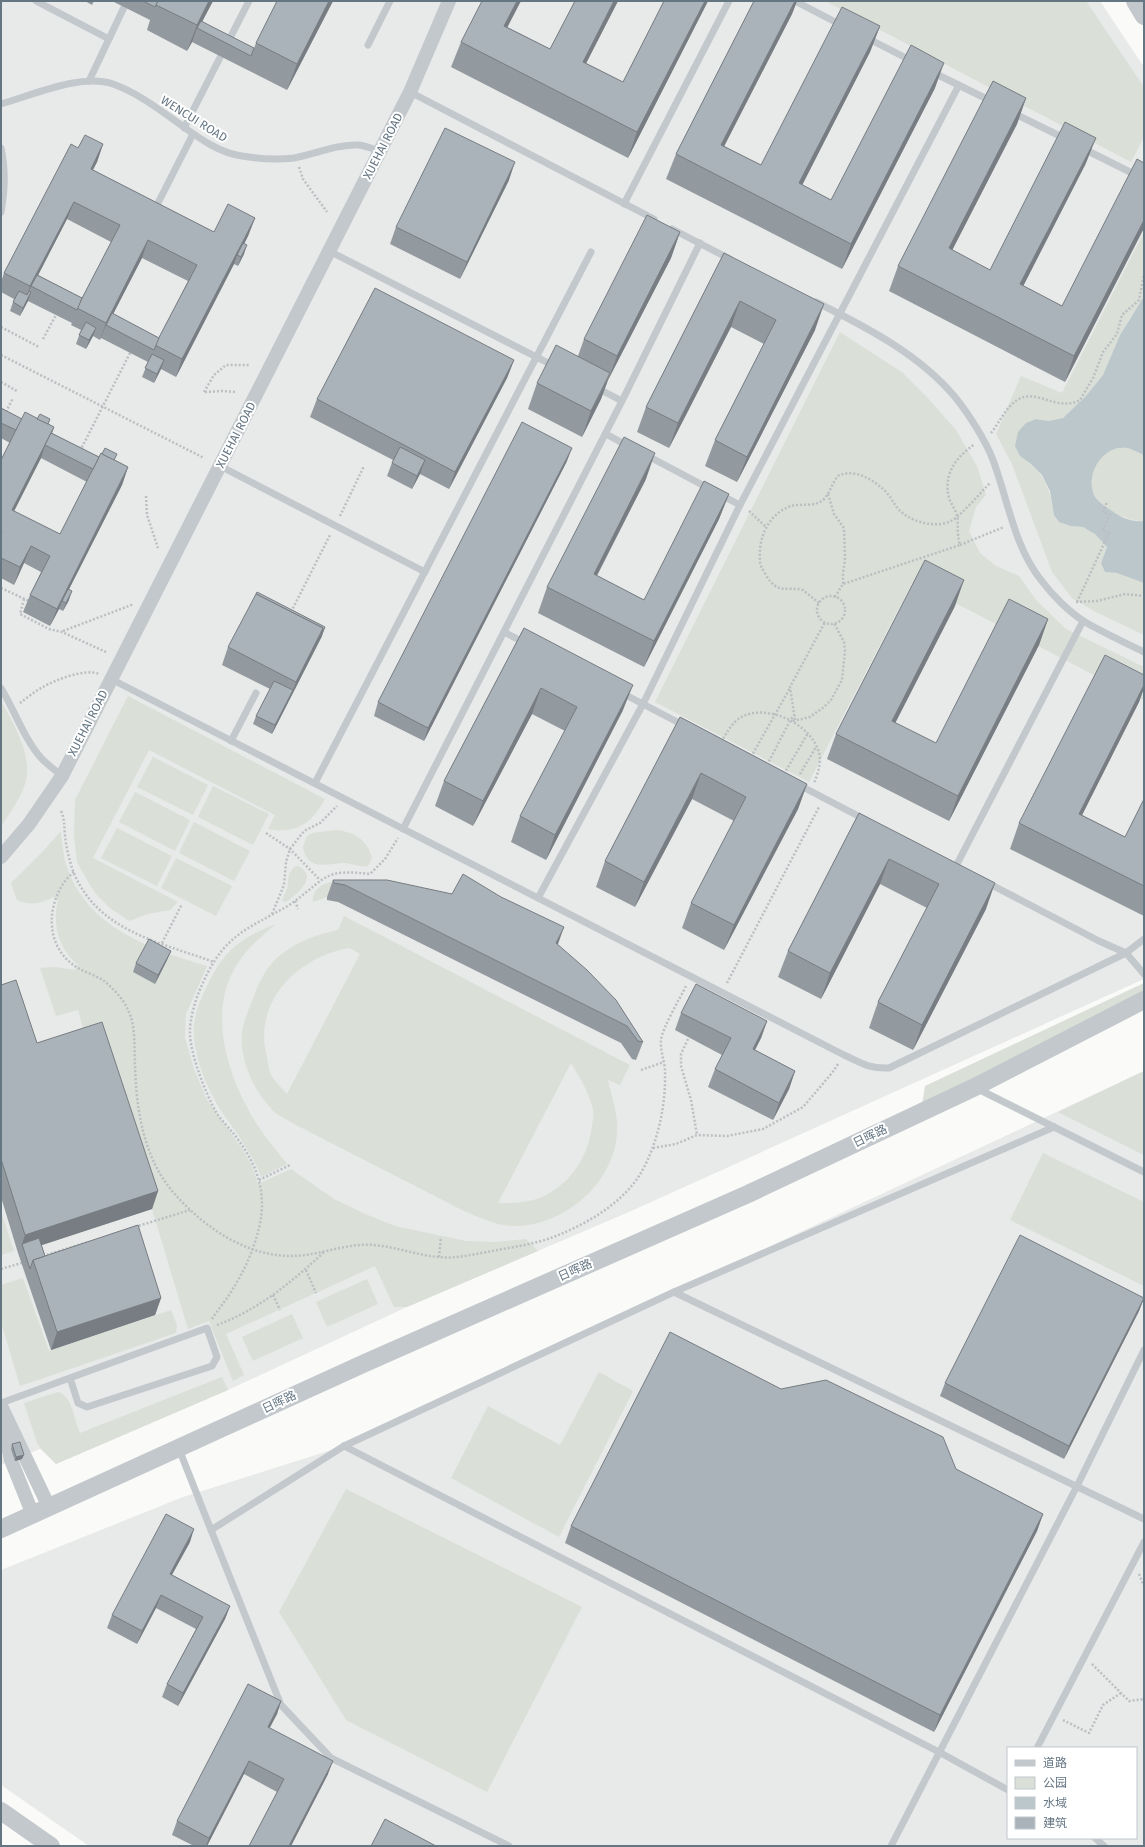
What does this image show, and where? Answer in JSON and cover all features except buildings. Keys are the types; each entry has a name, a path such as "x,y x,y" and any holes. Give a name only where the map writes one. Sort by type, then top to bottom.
{"street":[{"name":"XUEHAI ROAD","path":"1,857 44,803 62,776 410,92 449,1"},
{"path":"1135,1 1144,16"},
{"name":"日晖路","path":"1,1529 365,1363 748,1194 975,1087 1144,1000"},
{"path":"1,1406 41,1511"},
{"path":"1,1411 11,1460 41,1511"},
{"path":"1,1811 51,1846"}],"lane":[{"path":"36,1 109,39"},
{"path":"89,81 127,1"},
{"path":"184,128 249,1"},
{"path":"368,45 390,1"},
{"path":"624,204 729,1"},
{"path":"795,1 959,86 1144,179"},
{"name":"WENCUI ROAD","path":"1,104 63,85 89,81 112,84 127,90 193,134 223,151 240,156 270,160 295,157 346,146 361,145 380,151"},
{"path":"538,898 643,704 740,505 959,86"},
{"path":"410,92 735,261"},
{"path":"156,207 193,134"},
{"path":"1,148 5,165 4,198 1,212"},
{"path":"403,829 606,434 700,243"},
{"path":"329,251 563,371"},
{"path":"315,783 591,252"},
{"path":"811,300 887,340 925,367 956,398 983,440 998,476 1012,523 1023,551 1040,580 1083,621 1144,652"},
{"path":"590,384 622,401"},
{"path":"606,434 634,449"},
{"path":"641,452 740,505"},
{"path":"220,466 425,572"},
{"path":"956,866 1083,621"},
{"path":"504,632 532,647"},
{"path":"111,679 844,1055 866,1066 876,1069 889,1068 1126,953 1144,939"},
{"path":"1,688 14,708 30,743 42,759 62,776"},
{"path":"615,690 692,730"},
{"path":"231,740 256,692"},
{"path":"782,777 872,823"},
{"path":"976,877 1099,941 1126,953 1144,974"},
{"path":"975,1087 1144,1172"},
{"path":"211,1530 344,1446 674,1292 1054,1126"},
{"path":"674,1292 1144,1519"},
{"path":"1,1403 207,1328 217,1358 212,1366 86,1407 78,1403 70,1378"},
{"path":"891,1846 1077,1486 1144,1350"},
{"path":"344,1446 939,1752 1007,1789"},
{"path":"179,1448 281,1705 331,1758 509,1846"},
{"path":"1038,1747 1144,1542"},
{"path":"1096,1839 1104,1846"}],"path":[{"path":"295,157 302,179 327,212"},
{"path":"960,545 957,535 958,516 950,499 947,479 950,470 974,445 991,433 1007,411 1019,399 1031,396 1054,403 1067,404 1080,400 1090,383 1103,352 1117,334 1122,315 1139,300 1144,274"},
{"path":"43,339 56,315"},
{"path":"1,327 39,347"},
{"path":"78,455 130,353"},
{"path":"1,355 204,458"},
{"path":"236,392 204,392 214,375 226,365 250,365"},
{"path":"1,382 17,391"},
{"path":"4,417 13,398"},
{"path":"289,616 364,466"},
{"path":"819,603 803,590 783,589 771,582 760,564 762,536 769,521 783,511 791,506 818,503 824,499 838,476 850,472 868,478 886,492 897,508 911,518 936,524 951,520 958,516 998,476"},
{"path":"828,493 834,514 844,528 845,560 843,584 835,597"},
{"path":"146,496 147,516 158,548"},
{"path":"1077,602 1109,533 1102,530 1110,515 1102,512 1107,502"},
{"path":"740,505 749,511 766,527"},
{"path":"843,584 960,545 1012,523"},
{"path":"1,588 29,601"},
{"path":"1067,607 1077,602 1097,601 1125,594 1144,596"},
{"path":"826,597 835,597 842,602 844,610 841,618 834,623 825,622 818,616 817,607 819,603 826,597"},
{"path":"24,599 20,614 49,629 62,632 106,652"},
{"path":"62,632 128,605 151,601"},
{"path":"750,760 825,622"},
{"path":"793,720 810,717 824,707 831,700 842,680 845,651 844,642 834,623"},
{"path":"14,708 42,687 72,676 87,672 96,673 111,679"},
{"path":"765,768 795,715 790,687"},
{"path":"720,744 730,726 738,719 749,714 772,714 793,720 808,733 817,747 820,759 818,774 811,791"},
{"path":"782,777 808,733"},
{"path":"795,783 817,747"},
{"path":"722,992 824,798"},
{"path":"272,914 284,885 286,862 290,848 304,831 320,823 344,799"},
{"path":"61,811 64,820 64,834 68,857 74,872 82,888 104,914 127,929 214,962"},
{"path":"207,1328 234,1287 252,1249 259,1225 262,1205 259,1180 247,1152 217,1114 199,1072 190,1034 191,1018 197,1000 214,962 228,944 242,932 295,902 320,880 336,872 347,871 370,874 385,859 403,829"},
{"path":"266,833 290,848 320,880"},
{"path":"74,872 69,876 60,889 53,906 52,922 54,938 59,951 68,961 104,981 119,996 128,1010 133,1027 138,1102 149,1150 158,1172 171,1190 190,1210 220,1234 237,1244 273,1254 290,1256 358,1244 376,1245 439,1257 465,1257 522,1246 555,1237 599,1215 620,1198 638,1178 653,1148 662,1107 665,1073 661,1038 691,976"},
{"path":"295,902 298,909"},
{"path":"162,943 182,904"},
{"path":"688,1040 680,1054 681,1066 691,1100 697,1135"},
{"path":"653,1148 676,1144 697,1135 727,1136 763,1129 782,1120 803,1107 832,1073 844,1055"},
{"path":"641,1070 664,1062"},
{"path":"259,1180 290,1165"},
{"path":"130,1228 190,1210"},
{"path":"439,1257 442,1237"},
{"path":"36,1258 94,1240"},
{"path":"207,1328 234,1318 273,1295 306,1269 325,1251"},
{"path":"49,1254 52,1261"},
{"path":"1,1269 29,1260"},
{"path":"306,1269 316,1293"},
{"path":"273,1295 280,1310"},
{"path":"1085,1656 1129,1701 1144,1699"},
{"path":"1054,1715 1089,1733 1103,1705 1121,1693"}],"shaded area":[{"path":"1,1 1100,1 1144,67 1144,979 629,1212 407,1307 228,1390 56,1464 40,1449 1,1465"},
{"path":"1144,1071 1144,1846 89,1846 1,1785 1,1570 183,1497 344,1446"}],"green space":[{"path":"825,1 1086,1 1144,87 1144,137 1131,162"},
{"path":"1144,232 1144,298 1120,335 1103,375 1086,396 1063,418 1049,421 1036,419 1020,456 1035,469 1044,481 1048,488 1054,515 1071,526 1083,527 1095,534 1107,547 1101,563 1105,572 1117,573 1144,583 1144,635 1096,612 1072,598 1052,572 1012,464 996,434 1021,376 1062,393"},
{"path":"840,332 903,373 927,397 956,430 977,466 986,495 976,507 969,531 980,553 996,566 1019,576 1036,600 1066,629 1144,667 1144,701 913,581 809,782 655,702"},
{"path":"1127,448 1144,455 1144,521 1123,517 1109,510 1098,500 1092,489 1092,476 1101,457 1113,449"},
{"path":"128,696 325,799 314,815 302,825 287,830 268,829 275,815 149,750 93,858 178,902 170,910 148,914 129,921 110,908 96,894 77,862 74,836 75,800"},
{"path":"1,702 21,740 27,771 22,792 1,827"},
{"path":"153,757 208,785 193,815 137,787"},
{"path":"213,786 269,814 253,845 198,817"},
{"path":"135,792 190,820 175,851 119,822"},
{"path":"194,822 250,851 234,881 179,853"},
{"path":"117,828 172,856 157,886 101,858"},
{"path":"334,830 353,834 363,841 370,851 372,858 368,866 346,863 320,865 310,861 303,847 307,836 313,833"},
{"path":"61,831 66,864 75,886 88,904 104,919 122,932 142,943 207,966 186,1014 185,1038 194,1069 207,1100 243,1150 251,1164 258,1184 291,1169 334,1199 395,1226 466,1241 495,1242 526,1239 538,1251 407,1307 394,1307 375,1266 226,1334 244,1375 233,1381 209,1321 188,1329 152,1209 87,1042 78,1010 56,1016 40,968 55,967 75,970 78,965 66,951 58,935 56,927 56,909 58,900 53,897 31,904 22,902 17,900 11,883"},
{"path":"176,858 232,886 216,916 161,888"},
{"path":"298,866 306,873 306,881 298,892 288,901 284,902 282,900 287,889 289,874 294,867"},
{"path":"338,880 327,897 313,902 314,893 320,886"},
{"path":"344,916 630,1065 620,1085 608,1080 615,1106 617,1122 616,1143 610,1162 600,1180 586,1196 570,1209 551,1218 532,1224 511,1226 499,1224 464,1211 296,1125 277,1114 269,1106 262,1098 250,1077 243,1055 242,1033 247,1013 262,977 273,961 291,947 299,943 322,934 338,930","holes":["350,948 360,954 287,1094 272,1076 268,1063 264,1037 266,1018 273,1000 283,985 297,972 313,961 331,953","571,1063 587,1091 593,1111 590,1136 578,1166 556,1189 540,1198 517,1203 498,1203"]},
{"path":"276,924 260,937 238,963 229,980 224,998 222,1016 226,1054 239,1090 251,1115 287,1164 261,1177 249,1152 211,1094 197,1055 194,1030 195,1018 200,1001 214,972 221,962 235,946 253,934"},
{"path":"1144,983 1144,1000 921,1111 925,1086"},
{"path":"1144,1071 1144,1155 1058,1112"},
{"path":"1043,1153 1144,1202 1144,1286 1010,1220"},
{"path":"1,1211 14,1251 1,1255"},
{"path":"23,1278 49,1351 171,1310 177,1325 176,1333 20,1386 1,1322 1,1285"},
{"path":"367,1279 378,1304 327,1327 316,1302"},
{"path":"292,1314 303,1338 253,1361 242,1337"},
{"path":"599,1372 633,1391 559,1537 451,1478 488,1406 560,1445"},
{"path":"222,1377 228,1390 56,1464 38,1445 24,1403 58,1392 63,1394 70,1404 80,1433"},
{"path":"346,1489 582,1607 487,1792 346,1720 279,1612"}],"water":[{"path":"1143,298 1144,455 1127,448 1118,448 1110,451 1098,462 1094,470 1092,487 1094,495 1098,500 1115,513 1129,520 1144,521 1144,583 1117,573 1105,572 1101,563 1107,547 1095,534 1083,527 1071,526 1059,522 1054,515 1050,491 1042,475 1020,456 1015,446 1018,432 1026,423 1036,419 1049,421 1063,418 1086,396 1103,375 1120,335"}]}
